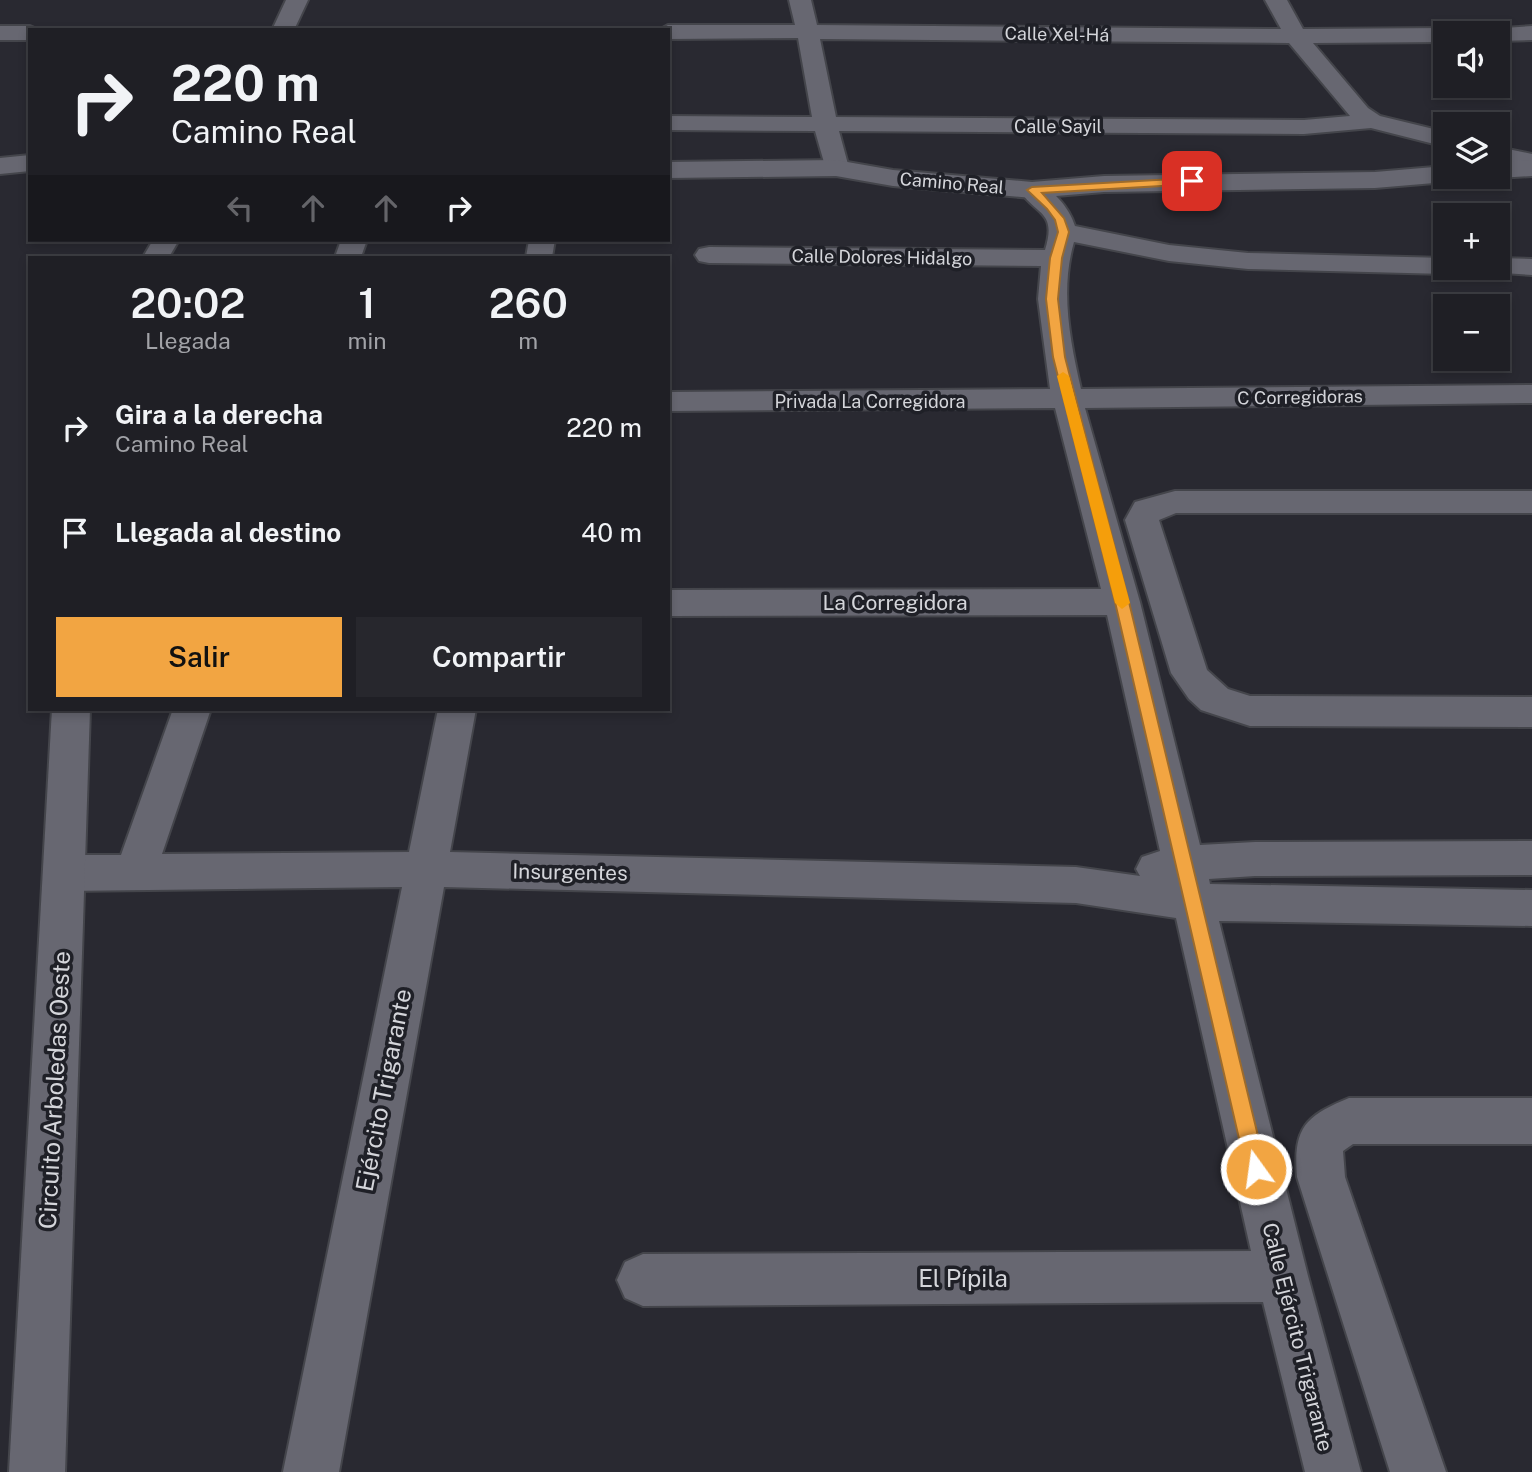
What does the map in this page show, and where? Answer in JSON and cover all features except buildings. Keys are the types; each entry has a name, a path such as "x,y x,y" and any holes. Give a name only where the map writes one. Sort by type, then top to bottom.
{"street":[{"path":"284,28 297,0"},
{"path":"800,0 808,31 823,123 836,168"},
{"path":"1276,0 1296,37 1360,113 1371,121"},
{"name":"Calle Xel-Há","path":"670,32 1296,37 1433,35"},
{"path":"0,33 28,33"},
{"path":"1510,34 1532,33"},
{"name":"Calle Sayil","path":"670,123 1304,127 1371,121 1433,137"},
{"path":"1510,157 1532,162"},
{"path":"0,166 28,163"},
{"name":"Camino Real","path":"670,170 836,168 893,178 1032,190 1104,184 1375,180 1433,175"},
{"path":"1510,169 1532,168"},
{"path":"1032,190 1051,206 1060,220 1060,245 1248,261 1433,266"},
{"name":"Calle Dolores Hidalgo","path":"709,255 1060,245"},
{"name":"Calle Ejército Trigarante","path":"1060,245 1052,299 1068,400 1122,602 1282,1276 1333,1472"},
{"path":"1510,267 1532,267"},
{"name":"C Corregidoras","path":"1068,400 1532,394"},
{"name":"Privada La Corregidora","path":"672,402 1068,400"},
{"path":"1532,502 1175,502 1147,510 1142,520 1190,673 1201,691 1223,705 1250,711 1532,712"},
{"name":"La Corregidora","path":"670,603 1122,602"},
{"name":"Circuito Arboledas Oeste","path":"37,1472 71,711"},
{"path":"136,871 191,711"},
{"name":"Ejército Trigarante","path":"311,1472 457,711"},
{"path":"1187,883 1255,859 1532,858"},
{"name":"Insurgentes","path":"64,873 425,869 1076,884 1187,883"},
{"path":"1187,883 1532,908"},
{"path":"1418,1472 1321,1177 1319,1146 1325,1133 1349,1121 1532,1121"},
{"name":"El Pípila","path":"643,1280 1282,1276"}],"slow traffic":[{"path":"1063,376 1122,603"}],"route":[{"path":"1192,181 1032,190 1051,206 1064,232 1056,258 1052,299 1059,357 1122,602 1256,1169"}]}
